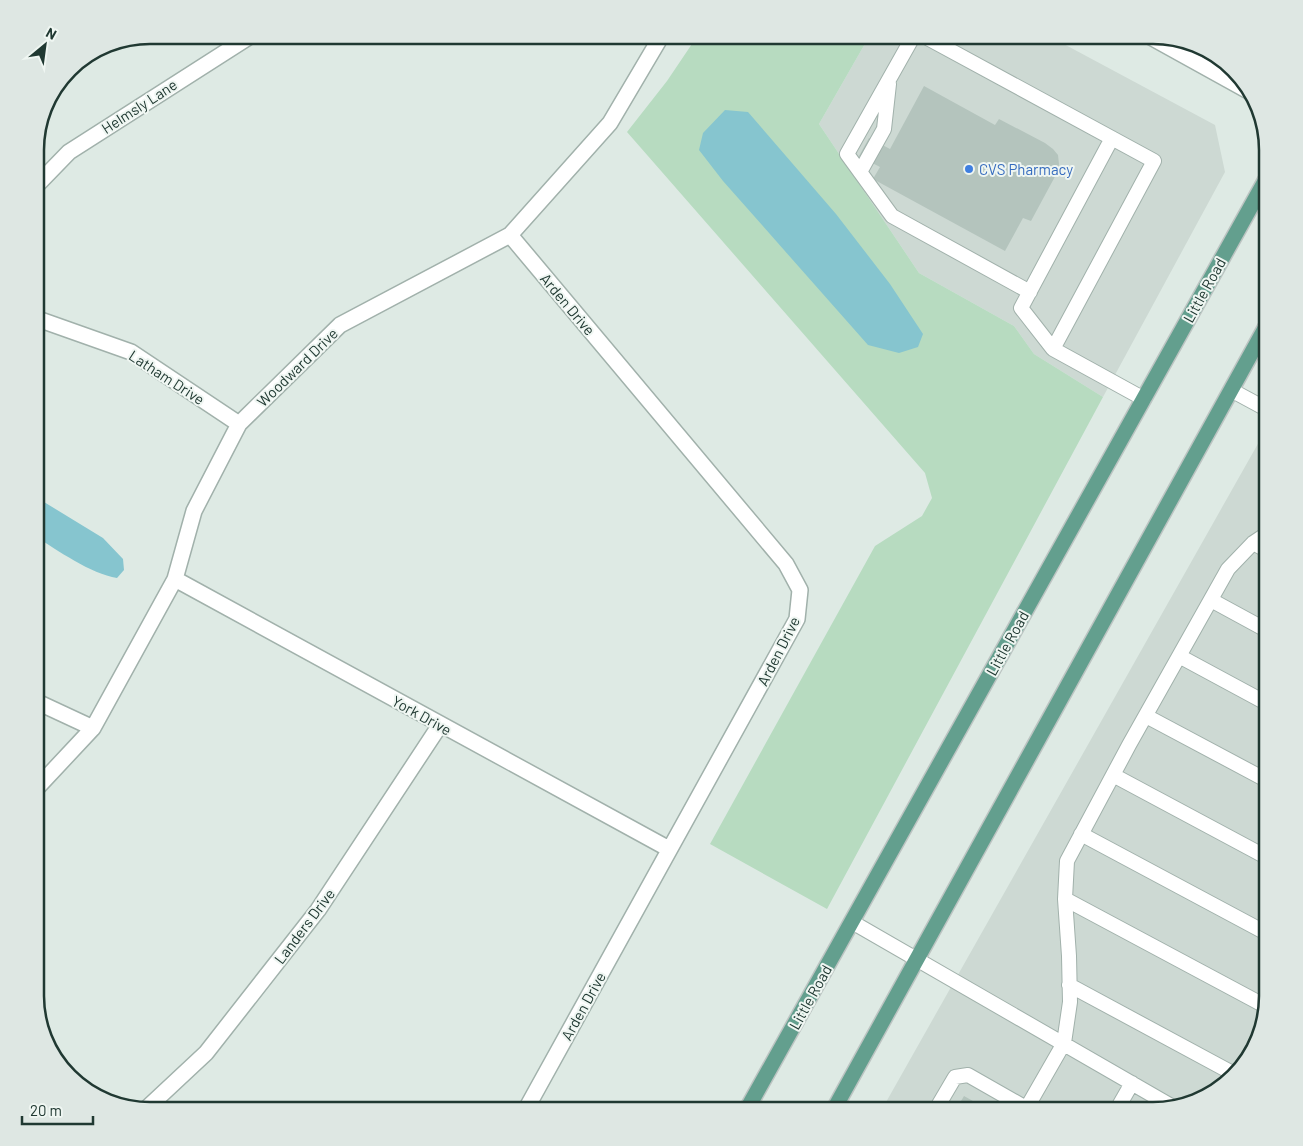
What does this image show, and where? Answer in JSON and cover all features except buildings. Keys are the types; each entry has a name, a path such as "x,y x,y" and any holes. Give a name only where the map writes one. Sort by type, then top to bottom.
{"main road":[{"name":"Little Road","path":"751,1102 1259,192"},
{"path":"839,1102 1259,339"}],"street":[{"name":"Helmsly Lane","path":"44,178 69,152 238,44"},
{"name":"Woodward Drive","path":"44,780 93,728 174,579 194,511 238,424 340,325 510,235 610,123 657,44"},
{"path":"1165,45 1237,85"},
{"name":"Arden Drive","path":"510,235 786,564 800,590 797,620 530,1102"},
{"name":"Latham Drive","path":"44,321 131,352 238,424"},
{"name":"York Drive","path":"174,579 670,849"},
{"path":"44,705 93,728"},
{"name":"Landers Drive","path":"154,1102 206,1053 318,910 440,725"}],"lane":[{"path":"909,44 847,154 892,216 1030,292"},
{"path":"939,44 1154,161 1052,349"},
{"path":"860,172 884,130 890,78"},
{"path":"1112,138 1021,308 1052,349 1144,398"},
{"path":"1231,390 1259,405"},
{"path":"1030,1102 1064,1043 1070,1002 1065,899 1067,860 1228,569 1259,540"},
{"path":"1254,544 1259,546"},
{"path":"1211,600 1259,626"},
{"path":"1179,656 1259,699"},
{"path":"1146,716 1259,776"},
{"path":"1113,775 1259,853"},
{"path":"1081,834 1259,929"},
{"path":"1065,899 1259,1002"},
{"path":"852,922 1163,1101"},
{"path":"1069,985 1228,1071"},
{"path":"940,1102 955,1077 968,1075 1014,1102"},
{"path":"1121,1102 1132,1083"}],"shaded area":[{"path":"865,44 1064,44 1215,125 1225,172 1103,397 1034,354 1014,326 919,273 819,124"},
{"path":"1259,442 1259,996 1256,1024 1245,1049 1223,1076 1206,1088 1181,1099 1153,1102 886,1102"}],"green space":[{"path":"692,44 865,44 819,124 919,273 1014,326 1034,354 1103,397 827,909 710,844 875,546 922,516 932,498 925,473 627,132 667,81"}],"water":[{"path":"725,110 748,112 836,214 890,284 923,334 918,347 899,353 868,345 723,181 699,150 703,133"},
{"path":"44,502 103,538 123,559 124,570 117,578 107,576 85,567 44,542"}],"place":[{"name":"CVS Pharmacy","path":"969,169"}]}
